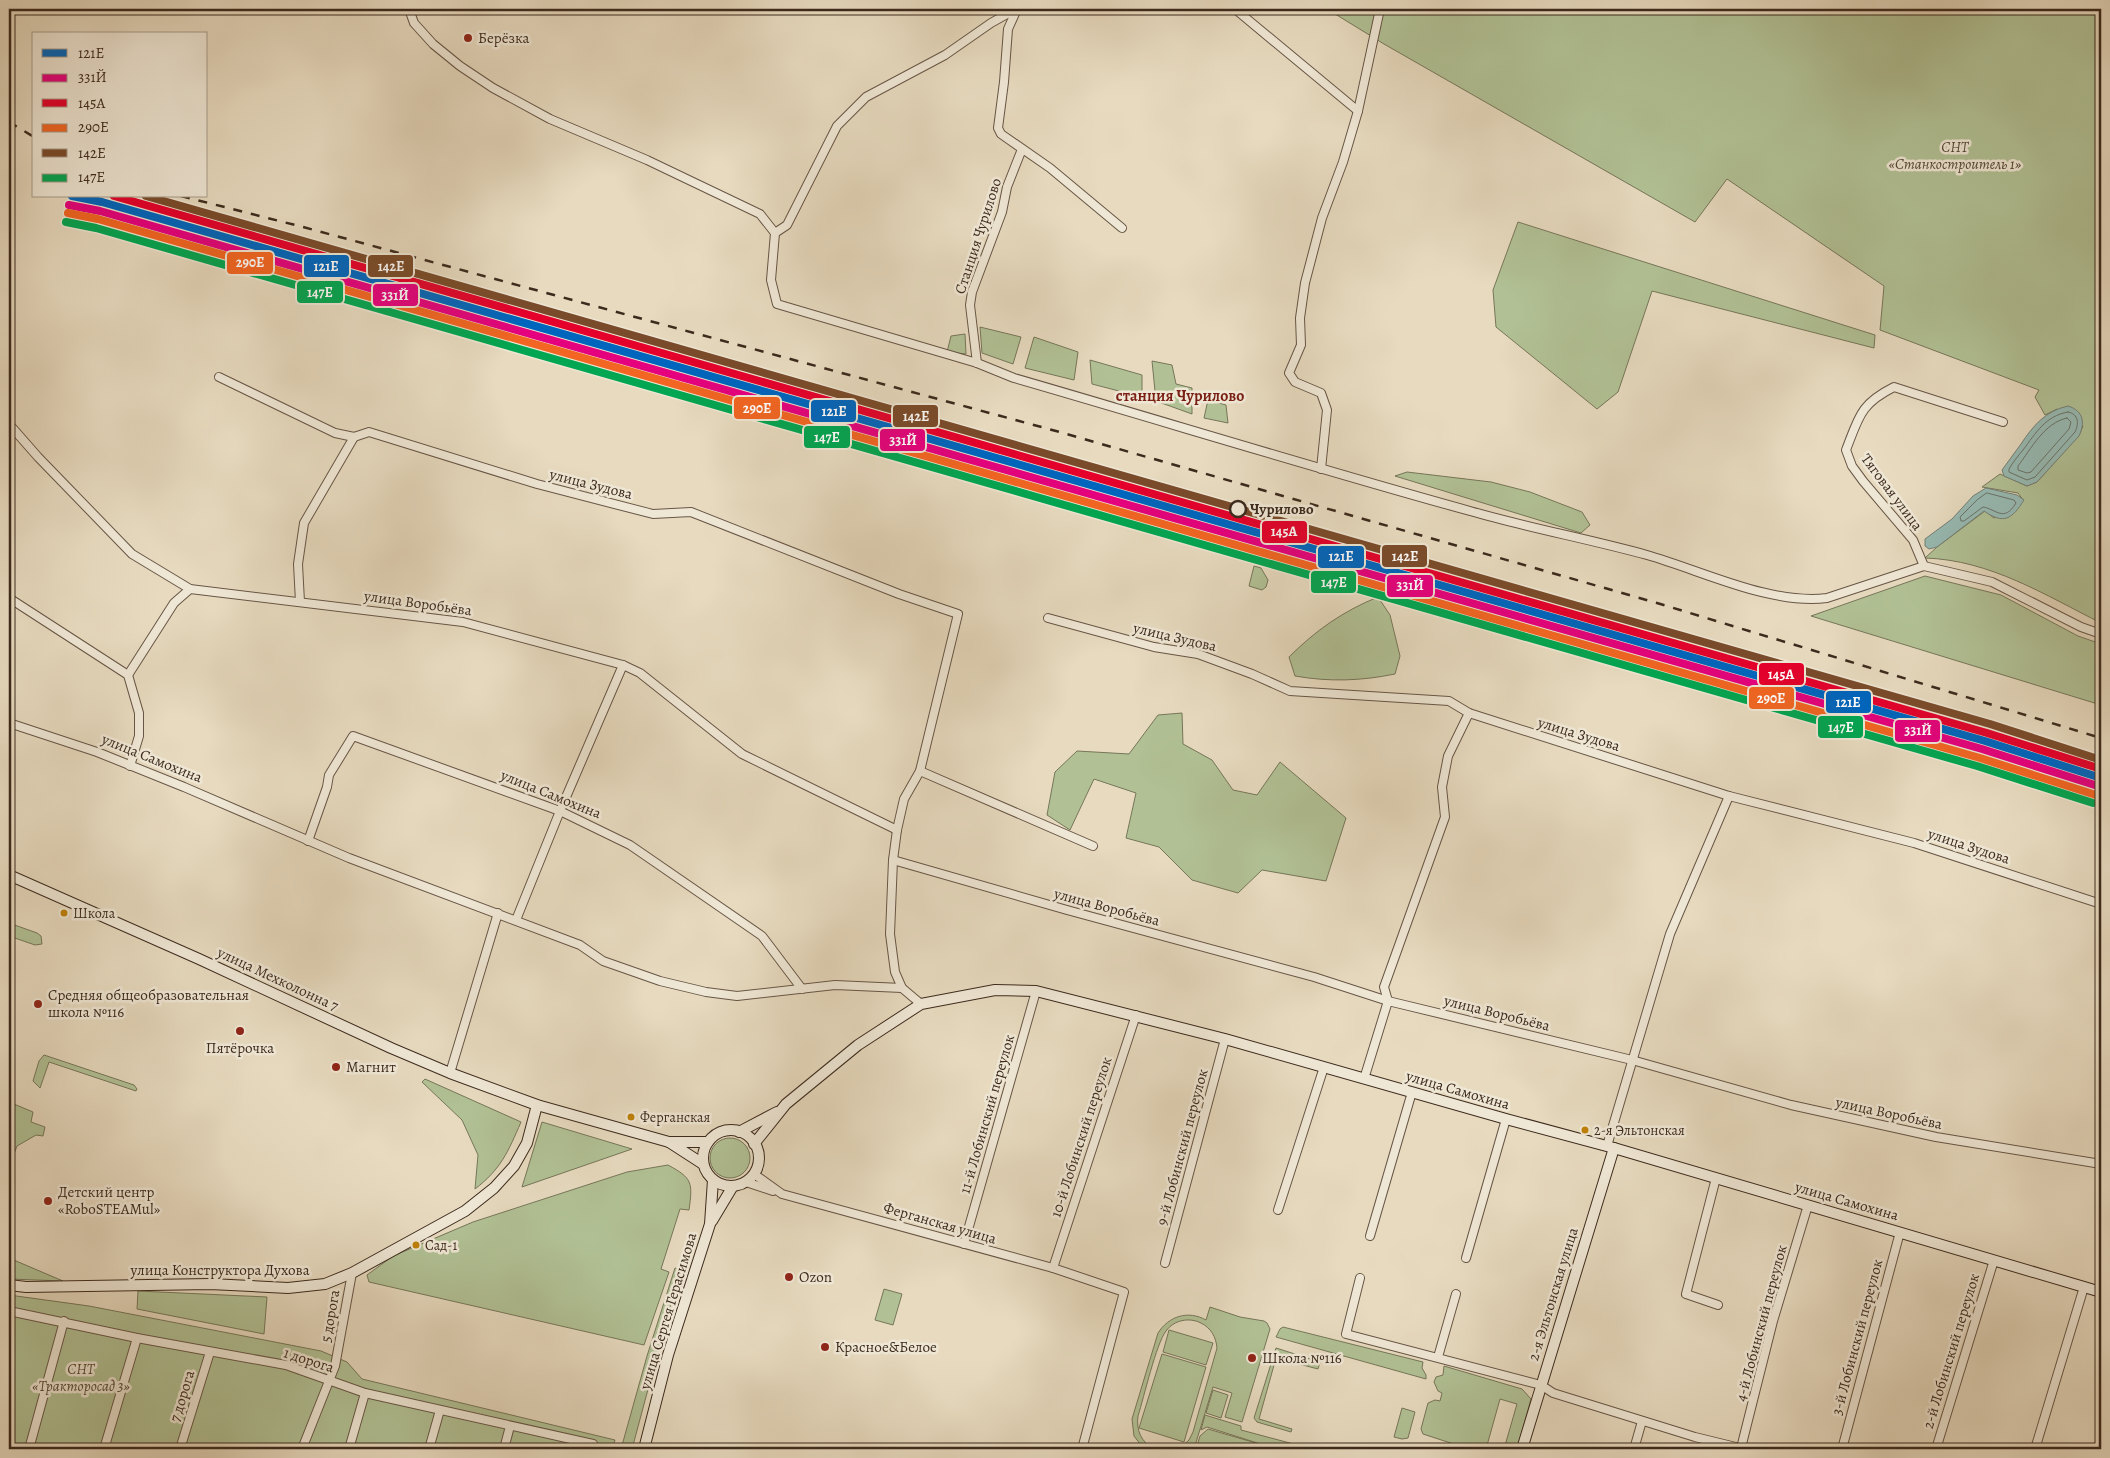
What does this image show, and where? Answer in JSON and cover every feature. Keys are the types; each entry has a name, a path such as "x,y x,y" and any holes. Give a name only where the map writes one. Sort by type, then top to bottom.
{"street":[{"path":"409,9 414,24 433,44 460,66 493,88 550,119 647,160 760,214 775,233 772,280 777,304 978,363 1014,378 1321,469 1474,512 1648,555 1760,591 1811,600 1827,598 1924,566 1992,582 2081,627 2101,634"},
{"path":"775,233 787,226 837,126 866,97 945,55 990,23 1017,9"},
{"path":"1017,9 1008,29 998,128 1002,134 1076,189 1122,228"},
{"path":"1235,9 1358,111"},
{"path":"1321,469 1327,410 1321,393 1295,382 1289,373 1302,345 1300,318 1305,282 1322,218 1340,170 1358,111 1380,9"},
{"name":"Станция Чурилово","path":"978,363 970,305 972,292 1002,212 1007,187 1022,149"},
{"name":"улица Зудова","path":"219,377 335,433 354,437 369,432 537,484 653,514 691,512 899,594 958,614 920,771"},
{"name":"Тяговая улица","path":"1924,566 1913,540 1852,466 1846,450 1861,413 1876,396 1894,387 2002,422"},
{"name":"улица Воробьёва","path":"9,424 38,457 132,554 190,589 463,622 623,666 640,673 742,754 897,830"},
{"path":"300,602 298,564 304,523 354,437"},
{"path":"128,675 174,603 190,589"},
{"path":"9,598 128,675 139,713 139,736 130,766"},
{"name":"улица Зудова","path":"1048,618 1154,647 1198,654 1252,674 1290,691 1449,701 1469,713 1729,796 1914,843 2101,904"},
{"path":"516,920 560,811 623,666"},
{"path":"1364,1079 1388,1001 1384,987 1445,817 1442,787 1448,756 1469,713"},
{"name":"улица Самохина","path":"9,723 97,752 349,858 580,945 603,961 660,981 706,992 737,996 835,985 902,988"},
{"name":"улица Самохина","path":"308,840 327,787 329,775 353,736 560,811 630,845 762,936 802,989"},
{"path":"739,1132 780,1110 858,1045 922,1004 902,988 895,972 890,934 893,860 897,830 904,799 920,771 1093,846"},
{"path":"1610,1147 1632,1060 1670,934 1729,796"},
{"name":"улица Воробьёва","path":"893,860 1314,978 1388,1001 1632,1060 1791,1105 1936,1137 2101,1164"},
{"name":"улица Мехколонна 7","path":"9,875 199,959 391,1048 537,1105"},
{"path":"450,1072 498,913"},
{"name":"улица Самохина","path":"922,1004 995,990 1036,991 1136,1015 1610,1147 2101,1292"},
{"name":"11-й Лобинский переулок","path":"964,1244 1036,991"},
{"name":"10-й Лобинский переулок","path":"1053,1268 1136,1015"},
{"name":"9-й Лобинский переулок","path":"1165,1263 1225,1039"},
{"path":"1278,1210 1324,1067"},
{"path":"1370,1236 1412,1092"},
{"path":"537,1105 669,1142 708,1142"},
{"name":"улица Конструктора Духова","path":"9,1285 26,1287 210,1284 288,1288 325,1284 352,1272 465,1211 494,1188 514,1166 527,1143 537,1105"},
{"path":"754,1144 780,1110"},
{"path":"1466,1258 1506,1119"},
{"path":"725,1131 739,1132 748,1136 754,1144 758,1159 754,1174 746,1182 733,1186 723,1185 713,1180 707,1173 703,1164 703,1153 708,1142 718,1133 725,1131"},
{"path":"669,1142 703,1164"},
{"name":"2-я Эльтонская улица","path":"1522,1449 1610,1147"},
{"name":"Ферганская улица","path":"754,1174 782,1194 1053,1268 1124,1292 1082,1449"},
{"path":"1716,1178 1686,1294 1718,1305"},
{"name":"улица Сергея Герасимова","path":"644,1449 668,1356 710,1224 713,1180"},
{"path":"746,1182 782,1194"},
{"path":"710,1224 733,1186"},
{"name":"4-й Лобинский переулок","path":"1743,1449 1773,1321 1808,1205"},
{"name":"3-й Лобинский переулок","path":"1842,1449 1900,1232"},
{"name":"2-й Лобинский переулок","path":"1936,1449 1994,1260"},
{"name":"5 дорога","path":"302,1449 335,1366 352,1272"},
{"path":"1360,1278 1346,1334 1541,1385 1552,1393 1695,1437 1743,1449"},
{"path":"2036,1449 2084,1287"},
{"path":"1438,1357 1456,1294"},
{"name":"1 дорога","path":"9,1311 64,1321 137,1338 286,1365 365,1394 593,1444 591,1449"},
{"path":"29,1449 64,1321"},
{"path":"104,1449 137,1338"},
{"name":"7 дорога","path":"180,1449 210,1352"},
{"path":"349,1449 365,1394"},
{"path":"429,1449 440,1410"},
{"path":"1634,1449 1642,1421"},
{"path":"504,1449 510,1426"}],"green space":[{"name":"СНТ «Станкостроитель 1»","path":"1327,9 2101,9 2101,623 2038,591 1994,572 1949,560 1925,558 1985,511 1994,518 2023,500 2018,493 1982,487 2000,474 2027,486 2037,482 2079,435 2083,426 2057,409 2045,415 2035,397 2039,390 1880,330 1884,286 1727,179 1695,222 1384,44"},
{"path":"1518,222 1875,335 1874,348 1652,291 1618,392 1597,409 1496,327 1493,290"},
{"path":"980,327 1021,337 1013,364 982,353"},
{"path":"965,334 966,354 947,352 951,336"},
{"path":"1034,337 1078,352 1074,380 1025,368"},
{"path":"1090,360 1142,375 1142,397 1092,384"},
{"path":"1152,361 1172,365 1176,384 1192,388 1192,414 1156,401"},
{"path":"1208,400 1226,405 1228,423 1204,418"},
{"path":"1407,472 1491,482 1530,492 1582,512 1590,525 1581,533 1395,476"},
{"path":"1254,566 1261,568 1268,580 1266,587 1262,590 1249,586"},
{"path":"1925,576 2001,595 2078,636 2101,644 2101,705 1811,616"},
{"path":"1378,597 1390,615 1400,656 1395,674 1345,680 1295,676 1289,657 1319,630 1341,615"},
{"path":"1182,713 1183,744 1212,760 1233,790 1257,795 1280,762 1346,818 1326,881 1262,870 1238,893 1192,880 1159,847 1126,838 1136,793 1094,779 1070,830 1047,815 1055,772 1077,751 1129,754 1158,715"},
{"path":"9,923 37,933 41,936 42,944 35,945 9,936"},
{"path":"44,1055 134,1085 137,1089 136,1091 49,1062 40,1088 33,1081 39,1061"},
{"path":"425,1079 521,1122 498,1167 475,1189 478,1155 462,1120 422,1082"},
{"path":"9,1102 33,1112 31,1122 45,1127 43,1136 36,1135 17,1146 9,1167 9,1156 15,1140 9,1138 9,1123 13,1112 9,1111"},
{"path":"542,1122 632,1149 522,1187"},
{"path":"734,1138 741,1141 747,1147 750,1158 749,1166 741,1175 734,1178 726,1178 719,1175 711,1166 710,1154 713,1147 722,1139"},
{"path":"668,1165 682,1174 689,1182 691,1193 689,1210 680,1209 661,1269 669,1272 644,1345 369,1282 367,1275 393,1256 473,1222 627,1172"},
{"path":"9,1258 63,1281 9,1279"},
{"path":"675,1268 680,1270 632,1449 621,1449 647,1356"},
{"path":"884,1289 902,1294 893,1325 875,1320"},
{"path":"138,1291 267,1297 264,1334 137,1309"},
{"name":"СНТ «Тракторосад 3»","path":"9,1295 89,1306 321,1351 347,1362 362,1379 615,1440 612,1449 9,1449"},
{"path":"1210,1307 1240,1317 1264,1321 1270,1329 1242,1422 1225,1417 1232,1393 1213,1387 1194,1449 1179,1449 1189,1440 1193,1432 1217,1348 1212,1333 1205,1325 1192,1320 1177,1322 1169,1327 1158,1347 1138,1416 1140,1435 1154,1449 1144,1449 1134,1436 1132,1419 1158,1333 1168,1322 1179,1316 1192,1315 1206,1320"},
{"path":"1283,1327 1423,1362 1422,1368 1426,1379 1276,1337"},
{"path":"1169,1330 1213,1343 1206,1365 1163,1352"},
{"path":"1276,1348 1320,1362 1318,1369 1276,1358 1259,1419 1292,1429 1291,1432 1257,1422 1254,1418"},
{"path":"1162,1354 1206,1367 1184,1442 1139,1428"},
{"path":"1444,1366 1522,1389 1531,1399 1517,1449 1504,1449 1517,1404 1500,1399 1486,1449 1469,1449 1423,1434 1421,1429 1428,1403 1435,1400 1440,1401 1442,1393 1438,1391 1434,1382 1436,1377 1443,1375"},
{"path":"1213,1390 1228,1395 1221,1418 1206,1413"},
{"path":"1402,1408 1415,1412 1408,1438 1402,1439 1394,1437"},
{"path":"1205,1415 1241,1426 1241,1430 1301,1446 1304,1449 1196,1449 1200,1436 1208,1429 1273,1448 1207,1427 1201,1430"}],"water":[{"path":"2068,406 2077,411 2082,418 2079,436 2037,482 2027,486 2004,476 2002,470 2035,425 2046,415"},
{"path":"1986,488 2017,495 2024,500 2016,512 2007,518 1997,518 1984,511 1937,547 1929,549 1925,546 1925,539 1952,519 1973,496"}],"railway":[{"path":"9,122 32,136"},
{"path":"189,198 303,227 1056,431 1657,603 2101,738"},
{"path":"493,305 650,344 2101,762"}],"transit line":[{"name":"121Е","path":"82,198 102,202 1985,741 2101,778"},
{"name":"145А","path":"121,198 1987,733 2101,769"},
{"name":"142Е","path":"153,198 1990,724 2101,760"},
{"name":"331Й","path":"69,205 100,211 1982,749 2098,786"},
{"name":"290Е","path":"68,213 98,219 1980,758 2096,795"},
{"name":"147Е","path":"66,222 96,228 1977,766 2093,803"}],"place":[{"name":"Берёзка","path":"468,38"},
{"name":"Чурилово","path":"1238,509"},
{"name":"Школа","path":"64,913"},
{"name":"Средняя общеобразовательная школа №116","path":"38,1004"},
{"name":"Пятёрочка","path":"240,1031"},
{"name":"Магнит","path":"336,1067"},
{"name":"Ферганская","path":"631,1117"},
{"name":"2-я Эльтонская","path":"1585,1130"},
{"name":"Детский центр «RoboSTEAMul»","path":"48,1201"},
{"name":"Сад-1","path":"416,1245"},
{"name":"Ozon","path":"789,1277"},
{"name":"Красное&Белое","path":"825,1347"},
{"name":"Школа №116","path":"1252,1358"}],"district":[{"name":"станция Чурилово","path":"1180,396"}]}
